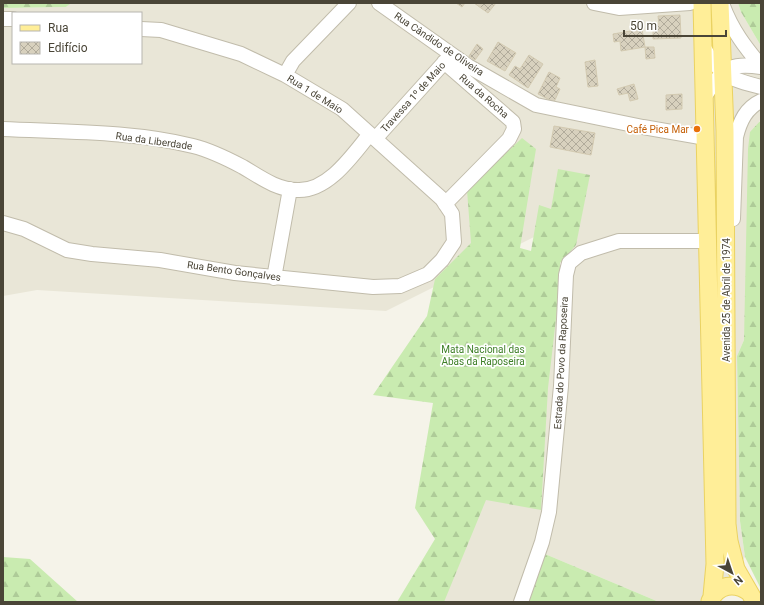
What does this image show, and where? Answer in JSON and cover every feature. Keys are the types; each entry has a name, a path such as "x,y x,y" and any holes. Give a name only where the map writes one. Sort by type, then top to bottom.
{"main road":[{"name":"Avenida 25 de Abril de 1974","path":"702,3 715,564 711,599"},
{"name":"Avenida 25 de Abril de 1974","path":"721,3 725,131 727,524 732,557 736,569 752,597"},
{"name":"Avenida 25 de Abril de 1974","path":"711,599 718,590 730,586 742,587 752,597"}],"street":[{"path":"286,75 293,61 349,3"},
{"name":"Rua Cândido de Oliveira","path":"379,3 448,58 468,66 536,105 643,128 706,138"},
{"path":"594,3 618,8 690,3"},
{"path":"721,3 730,25 744,47 761,66"},
{"name":"Rua 1 de Maio","path":"142,29 161,30 241,54 286,75 342,109 442,199 452,214 454,242"},
{"path":"703,46 713,62 731,79 761,87"},
{"name":"Travessa 1º de Maio","path":"372,137 448,58"},
{"name":"Rua da Rocha","path":"445,204 509,139 514,129 513,122 448,58"},
{"path":"705,96 723,73 731,67 740,64 761,66"},
{"path":"726,346 731,326 736,137 739,124 746,112 761,100"},
{"name":"Rua da Liberdade","path":"3,128 131,136 193,146 240,166 278,187 299,191 325,182 372,137"},
{"path":"274,278 290,189"},
{"name":"Rua Bento Gonçalves","path":"3,223 24,229 67,250 92,254 160,260 274,278 373,287 400,286 428,274 442,260 454,242"},
{"name":"Estrada do Povo da Raposeira","path":"521,602 542,542 549,512 560,394 566,275 569,263 581,253 619,241 708,241"}],"shaded area":[{"path":"71,3 738,3 741,12 761,46 761,120 759,121 744,340 737,356 740,521 745,557 711,602 659,602 545,554 526,602 442,602 477,496 519,486 570,219 386,311 37,290 3,296 3,8 66,7"}],"green space":[{"path":"3,3 71,3 66,7 3,8"},
{"path":"738,3 761,3 761,46 741,12"},
{"path":"761,120 761,589 745,557 740,521 737,356 744,340 748,149 750,132"},
{"name":"Mata Nacional das Abas da Raposeira","path":"522,138 536,149 520,248 531,251 539,205 551,209 558,169 590,175 576,245 560,263 560,284 548,388 541,510 486,500 444,602 397,602 435,539 415,508 433,403 373,395 427,316 435,279 471,243 467,190"},
{"path":"545,554 659,602 526,602"},
{"path":"3,557 30,559 78,602 3,602"}],"building":[{"path":"456,3 465,3 462,7"},
{"path":"474,3 496,3 488,13"},
{"path":"680,15 681,38 653,39 653,24 659,24 658,16"},
{"path":"642,29 645,47 621,51 620,41 614,42 613,34"},
{"path":"498,42 516,53 505,71 487,61"},
{"path":"477,44 483,49 475,60 469,56"},
{"path":"645,47 654,47 655,58 646,59"},
{"path":"529,55 543,64 528,88 509,75 515,66 520,69"},
{"path":"595,60 598,86 588,87 585,62"},
{"path":"549,72 560,78 556,87 560,89 554,102 538,94"},
{"path":"634,84 638,99 630,101 628,93 619,95 617,89"},
{"path":"682,94 682,109 666,110 666,95"},
{"path":"554,126 595,133 591,155 550,147"}],"place":[{"name":"Café Pica Mar","path":"697,129"}]}
